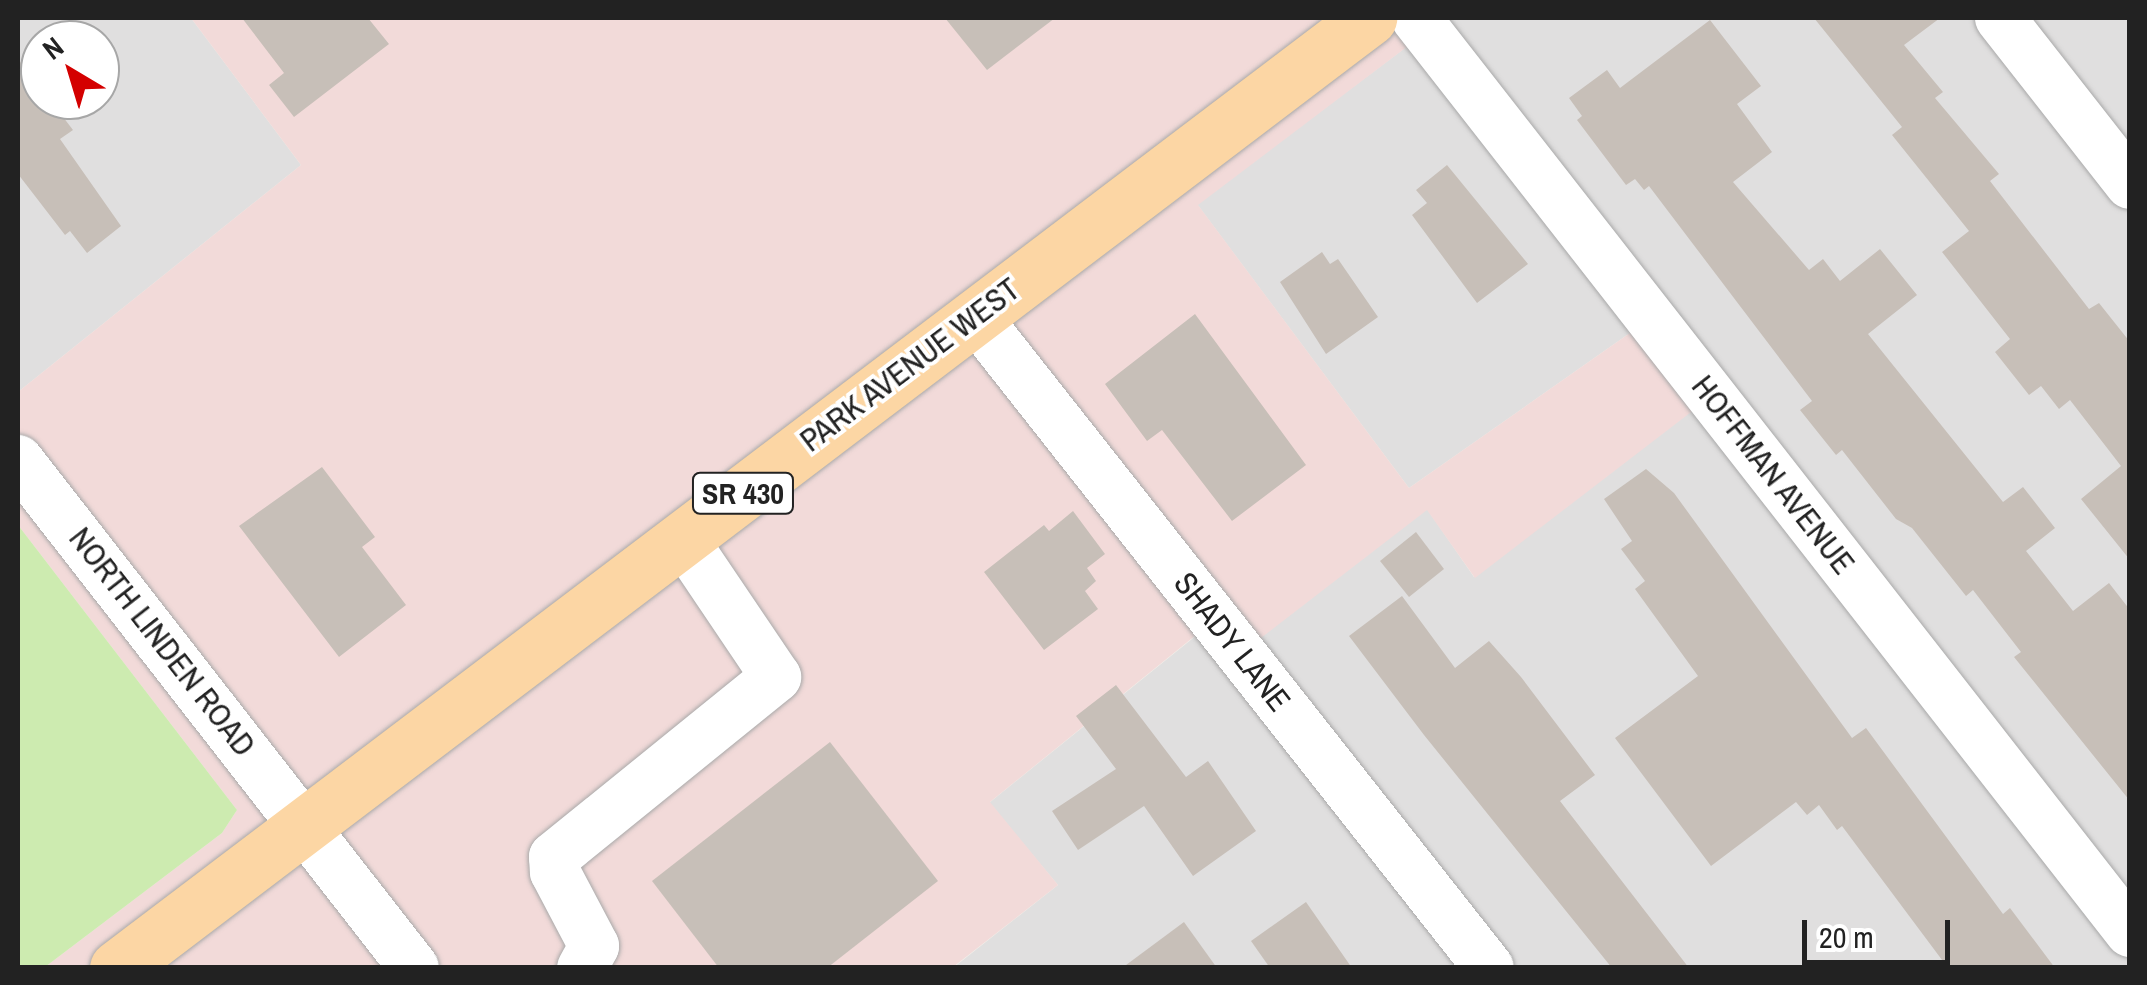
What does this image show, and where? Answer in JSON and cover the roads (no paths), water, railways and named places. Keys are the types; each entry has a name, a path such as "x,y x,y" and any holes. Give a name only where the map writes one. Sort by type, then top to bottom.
{"main road":[{"name":"PARK AVENUE WEST","path":"117,968 1369,18"}],"street":[{"name":"HOFFMAN AVENUE","path":"1416,18 2130,932"},
{"path":"2000,18 2130,184"},
{"name":"SHADY LANE","path":"975,316 1489,968"},
{"name":"NORTH LINDEN ROAD","path":"18,460 306,824 414,968"},
{"path":"582,968 594,946 556,872 554,857 776,677 683,539"}]}
